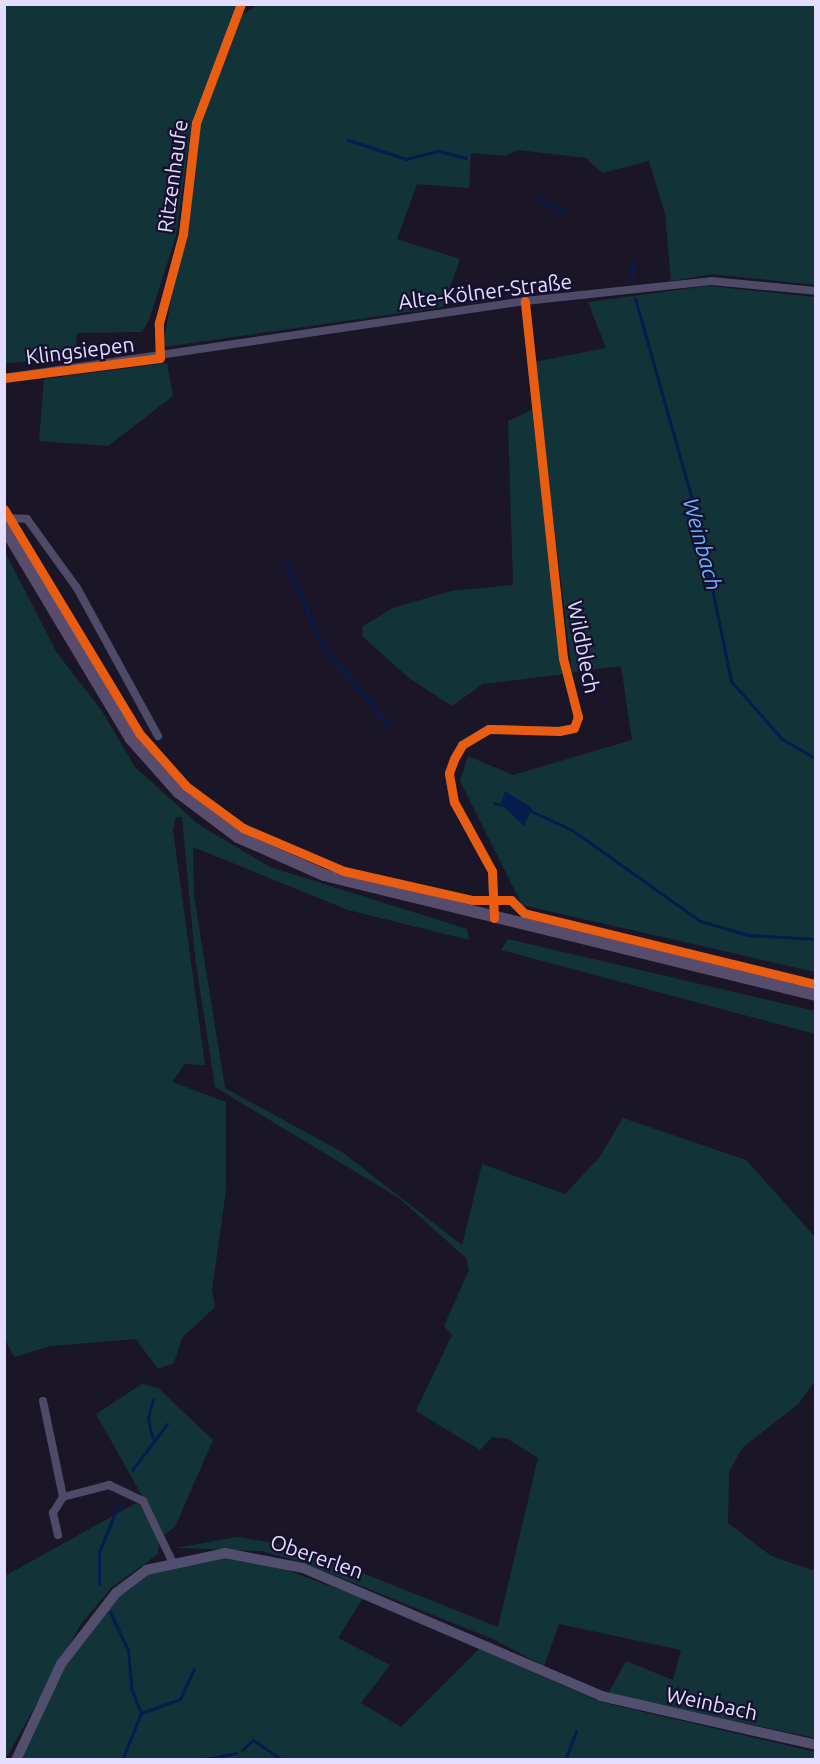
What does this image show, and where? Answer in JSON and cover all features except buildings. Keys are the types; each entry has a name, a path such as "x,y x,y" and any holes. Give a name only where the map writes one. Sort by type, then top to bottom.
{"main road":[{"path":"4,527 131,739 204,813 298,866 494,918 816,995"},
{"name":"Obererlen","path":"16,1760 37,1712 67,1655 116,1593 146,1570 172,1561 225,1553 303,1568 601,1696"},
{"name":"Weinbach","path":"601,1696 816,1745"}],"street":[{"name":"Ritzenhaufe","path":"160,358 159,323 183,234 196,123 241,4"},
{"name":"Alte-Kölner-Straße","path":"160,358 525,301 711,281 816,291"},
{"name":"Wildblech","path":"494,918 497,899 492,871 454,802 448,773 462,745 489,729 559,731 574,728 578,717 563,658 525,301"},
{"name":"Klingsiepen","path":"4,378 160,358"},
{"path":"4,518 27,519 77,588 158,736"},
{"path":"43,1401 63,1497"},
{"path":"58,1535 53,1513 63,1497 109,1485 132,1491 143,1501 172,1561"}],"green space":[{"path":"5,5 238,5 192,121 176,236 149,320 142,332 77,333 75,360 5,363"},
{"path":"258,5 815,5 815,285 713,274 671,281 665,214 649,161 602,173 586,158 518,150 505,156 471,153 469,188 417,184 397,239 460,259 443,307 163,347 200,124 243,14"},
{"path":"708,286 815,297 815,972 522,905 460,781 468,756 513,775 632,740 621,666 572,672 534,362 606,348 588,302"},
{"path":"167,363 173,396 108,446 39,441 44,379"},
{"path":"532,410 564,674 483,684 452,706 409,678 362,636 363,626 393,608 451,591 513,585 508,421"},
{"path":"4,550 57,653 102,711 135,767 198,824 270,867 467,929 469,940 348,910 193,847 194,896 225,1088 342,1152 462,1245 482,1164 565,1194 599,1158 623,1118 746,1160 815,1237 815,1381 798,1404 742,1448 729,1472 728,1523 771,1556 815,1571 815,1738 608,1694 626,1661 673,1680 681,1650 559,1624 544,1666 495,1640 304,1563 262,1551 176,1548 237,1537 297,1547 498,1627 538,1458 508,1439 492,1437 480,1450 416,1411 452,1335 444,1326 469,1270 466,1258 399,1198 215,1087 195,957 182,817 176,817 173,830 205,1065 185,1064 172,1082 226,1102 226,1190 212,1290 215,1307 182,1338 174,1363 158,1369 136,1339 50,1346 14,1357 4,1337"},
{"path":"508,939 815,1011 815,1034 501,950"},
{"path":"142,1384 158,1388 213,1440 175,1527 164,1535 96,1414"},
{"path":"138,1502 159,1542 158,1554 112,1587 81,1624 5,1760 5,1576"},
{"path":"223,1556 259,1560 363,1598 338,1638 390,1665 361,1703 401,1727 479,1649 601,1702 816,1752 815,1760 20,1760 64,1668 118,1596 147,1573"}],"water":[{"path":"505,791 532,808 524,826 501,804"}],"waterway":[{"name":"Weinbach","path":"348,140 406,159 439,151 466,158"},
{"name":"Weinbach","path":"539,200 562,210"},
{"name":"Weinbach","path":"632,279 633,261"},
{"name":"Weinbach","path":"635,298 698,520 731,681 782,739 816,759"},
{"path":"286,560 322,645 389,726"},
{"path":"494,803 504,805"},
{"path":"531,811 572,830 700,921 748,935 816,939"},
{"path":"152,1437 148,1418 153,1399"},
{"path":"132,1470 167,1424"},
{"path":"99,1584 99,1552 119,1503"},
{"path":"110,1612 128,1650 131,1688 141,1713"},
{"path":"122,1760 141,1713 180,1699 194,1669"},
{"path":"565,1760 576,1731"},
{"path":"242,1750 253,1740 283,1760"},
{"path":"200,1760 236,1753"}],"cycle path":[{"path":"4,378 160,358 159,323 183,234 196,123 241,4"},
{"path":"494,918 492,871 454,802 449,773 454,759 462,745 489,729 559,731 574,728 578,717 563,658 525,301"},
{"path":"4,509 139,733 186,786 243,828 344,871 473,900 511,900 524,913 816,984"}]}
